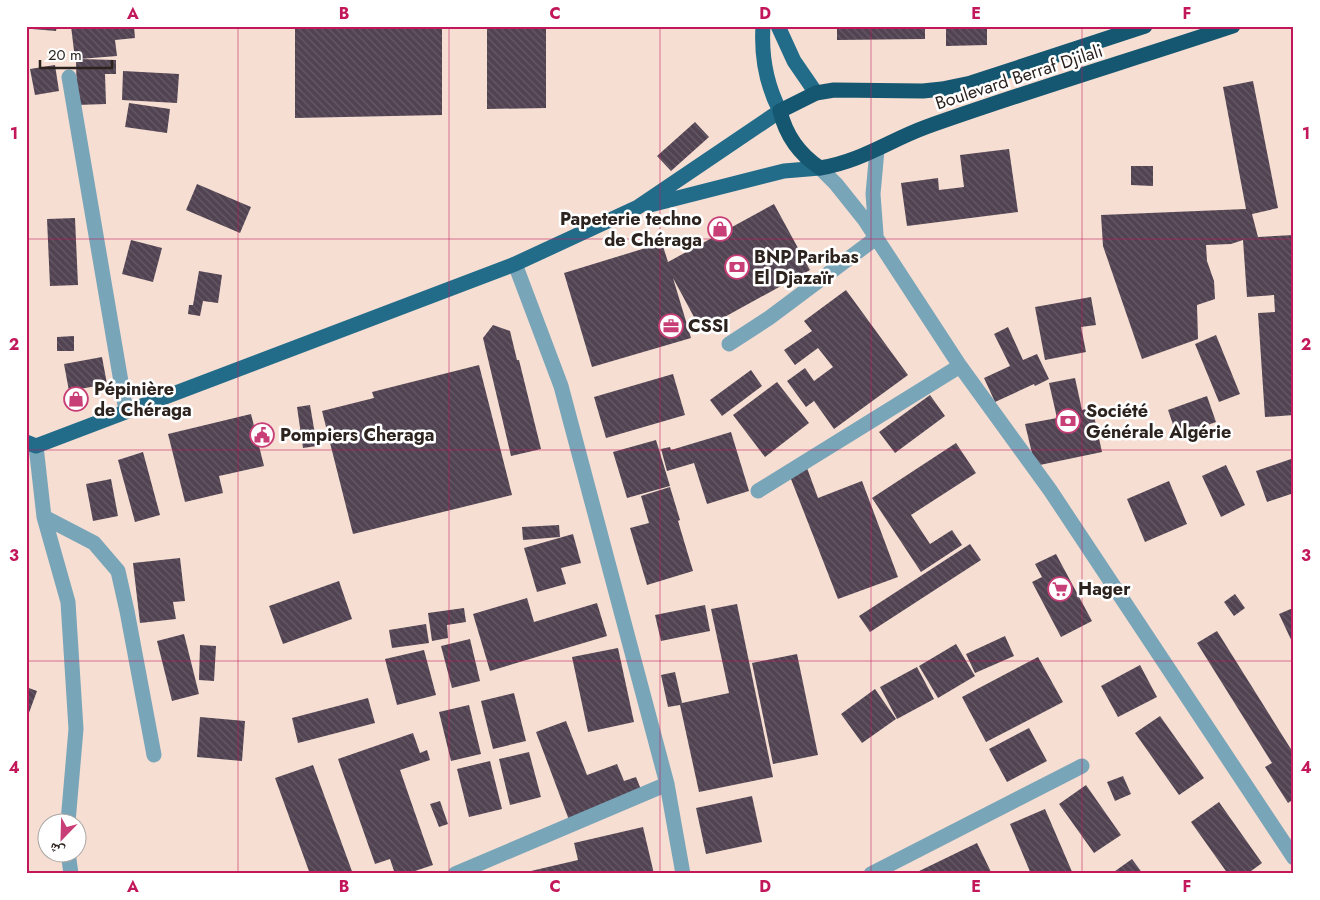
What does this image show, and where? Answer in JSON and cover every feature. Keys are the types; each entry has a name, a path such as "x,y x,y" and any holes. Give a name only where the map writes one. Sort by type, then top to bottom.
{"highway":[{"name":"Boulevard Berraf Djilali","path":"780,111 816,93 834,90 894,91 942,89 1001,74 1145,26"},
{"name":"Boulevard Berraf Djilali","path":"820,168 852,161 924,128 1233,26"},
{"path":"780,111 784,125 794,144 808,160 820,168"}],"main road":[{"path":"31,444 126,411 515,264 638,207 780,111 773,98 764,68 763,26"},
{"path":"778,26 794,61 816,93"},
{"path":"638,207 784,171 820,168"}],"street":[{"path":"69,77 126,411"},
{"path":"876,238 873,194 877,150"},
{"path":"820,168 851,201 960,366 1050,490 1294,858"},
{"path":"730,344 769,318 876,238"},
{"path":"515,264 561,386 666,784 683,874"},
{"path":"758,491 960,366"},
{"path":"26,461 31,444"},
{"path":"31,444 44,517 68,602 76,729 69,812"},
{"path":"44,517 94,543 118,571 154,755"},
{"path":"872,874 1082,766"},
{"path":"455,874 666,784"}],"building":[{"path":"32,26 57,26 56,31 32,29"},
{"path":"71,26 134,26 135,38 115,40 117,56 79,59 116,60 116,74 105,74 106,104 77,105 76,59"},
{"path":"295,26 442,26 442,115 295,118"},
{"path":"487,26 546,26 546,108 487,109"},
{"path":"837,26 925,26 925,39 837,40"},
{"path":"946,26 987,26 987,45 946,46"},
{"path":"55,65 59,91 35,95 30,69"},
{"path":"123,71 179,74 177,103 122,100"},
{"path":"1253,81 1278,208 1252,214 1258,237 1294,235 1294,415 1265,417 1258,313 1275,312 1274,295 1247,297 1243,240 1231,244 1206,245 1207,261 1214,281 1215,299 1197,305 1198,339 1142,359 1103,246 1101,215 1246,209 1223,87"},
{"path":"129,103 170,109 167,133 125,127"},
{"path":"695,122 709,137 671,171 657,156"},
{"path":"1009,149 1018,212 907,226 901,183 938,178 939,190 964,187 960,155"},
{"path":"1131,166 1153,166 1153,186 1131,185"},
{"path":"197,184 251,207 240,233 186,210"},
{"path":"774,204 810,270 701,330 673,278 691,338 592,367 564,273 662,243 668,262"},
{"path":"75,218 78,285 50,286 47,219"},
{"path":"131,240 162,248 153,282 122,274"},
{"path":"199,271 222,275 218,303 203,301 200,316 188,314 189,305 193,305"},
{"path":"846,290 908,375 834,429 814,401 806,407 787,381 805,368 814,381 833,367 818,348 795,365 784,350 812,331 804,321"},
{"path":"1091,297 1096,325 1081,327 1086,352 1045,360 1035,307"},
{"path":"493,325 510,331 541,449 511,456 483,338"},
{"path":"1008,327 1023,360 1037,354 1049,379 995,402 984,378 1010,366 994,334"},
{"path":"1216,335 1240,394 1219,402 1195,344"},
{"path":"74,336 74,351 57,351 57,337"},
{"path":"102,357 107,384 69,391 64,364"},
{"path":"479,365 512,495 353,534 322,411 374,398 372,392"},
{"path":"751,370 762,386 722,416 710,400"},
{"path":"673,374 685,415 606,438 594,397"},
{"name":"Société Générale Algérie","path":"1075,378 1082,410 1092,407 1102,452 1035,466 1025,424 1057,418 1049,383"},
{"path":"777,382 809,423 765,457 733,415"},
{"path":"930,395 945,416 895,453 879,432"},
{"path":"1207,396 1216,422 1177,436 1168,410"},
{"path":"310,405 317,446 303,448 297,407"},
{"path":"251,414 264,466 219,476 223,493 185,502 168,434"},
{"path":"731,432 749,491 707,504 694,463 667,471 661,449 670,447 671,450"},
{"path":"656,440 670,486 627,498 613,452"},
{"path":"956,443 976,473 911,515 930,544 952,530 962,545 921,572 872,498"},
{"path":"143,452 160,515 135,522 118,460"},
{"path":"1294,458 1294,493 1267,502 1256,471"},
{"path":"1226,465 1245,505 1221,517 1202,476"},
{"path":"807,468 818,498 862,481 898,577 838,599 789,474"},
{"path":"111,479 118,516 93,521 86,484"},
{"path":"1169,481 1187,524 1145,542 1127,499"},
{"path":"670,487 693,571 647,585 630,528 649,523 641,496"},
{"path":"559,525 560,537 523,540 522,527"},
{"path":"573,534 581,563 561,568 566,584 537,592 524,548"},
{"path":"970,544 981,560 870,632 859,616"},
{"path":"1056,554 1092,621 1061,637 1032,582 1042,577 1035,564"},
{"path":"180,558 185,601 173,602 176,619 140,623 133,563"},
{"path":"339,581 352,619 283,644 269,606"},
{"path":"1235,594 1245,608 1234,616 1224,602"},
{"path":"527,598 534,622 597,603 607,636 490,671 473,614"},
{"path":"737,604 773,777 699,792 680,705 668,707 661,675 675,672 682,703 729,693 711,609"},
{"path":"705,605 710,631 661,641 655,615"},
{"path":"464,608 466,622 447,625 448,638 432,641 428,613"},
{"path":"1294,609 1294,646 1279,614"},
{"path":"426,624 429,643 392,648 389,630"},
{"path":"1217,631 1294,754 1294,799 1288,803 1265,767 1272,763 1197,643"},
{"path":"184,634 199,694 172,701 157,641"},
{"path":"1005,636 1014,656 975,673 966,654"},
{"path":"470,639 480,681 452,688 441,646"},
{"path":"956,644 975,676 938,698 919,666"},
{"path":"200,645 216,646 214,681 199,680"},
{"path":"618,648 634,722 588,732 572,657"},
{"path":"424,650 436,695 397,705 385,659"},
{"path":"797,654 818,755 773,764 752,663"},
{"path":"1038,657 1063,702 986,742 962,697"},
{"path":"1140,665 1157,697 1118,717 1101,686"},
{"path":"917,667 934,699 897,719 880,687"},
{"path":"26,687 37,691 26,721"},
{"path":"875,689 896,719 862,743 841,714"},
{"path":"514,693 526,741 493,749 481,701"},
{"path":"368,698 375,723 298,743 292,718"},
{"path":"469,705 481,754 451,761 439,712"},
{"path":"1160,716 1204,778 1179,795 1135,733"},
{"path":"200,717 245,721 242,761 197,757"},
{"path":"566,721 587,775 617,764 624,781 636,777 642,792 569,820 536,732"},
{"path":"1029,728 1047,761 1007,782 989,749"},
{"path":"413,733 420,753 427,750 430,760 400,770 433,865 406,874 395,874 390,859 375,864 338,759"},
{"path":"529,752 541,797 510,805 499,759"},
{"path":"490,761 502,809 469,817 457,769"},
{"path":"313,765 353,874 310,874 275,778"},
{"path":"1123,776 1131,794 1115,801 1107,782"},
{"path":"1086,785 1121,835 1094,853 1059,804"},
{"path":"752,796 762,842 706,854 696,808"},
{"path":"440,801 448,824 439,827 430,804"},
{"path":"1219,802 1262,863 1247,874 1228,874 1191,822"},
{"path":"1045,809 1073,874 1031,874 1010,824"},
{"path":"643,827 654,874 518,874 578,860 574,843"},
{"path":"977,843 992,874 913,874"},
{"path":"1132,859 1143,874 1111,874"}],"place":[{"name":"Papeterie techno de Chéraga","path":"720,229"},
{"name":"BNP Paribas El Djazaïr","path":"737,267"},
{"name":"CSSI","path":"671,326"},
{"name":"Pépinière de Chéraga","path":"76,399"},
{"name":"Société Générale Algérie","path":"1068,421"},
{"name":"Pompiers Cheraga","path":"262,435"},
{"name":"Hager","path":"1060,589"}]}
